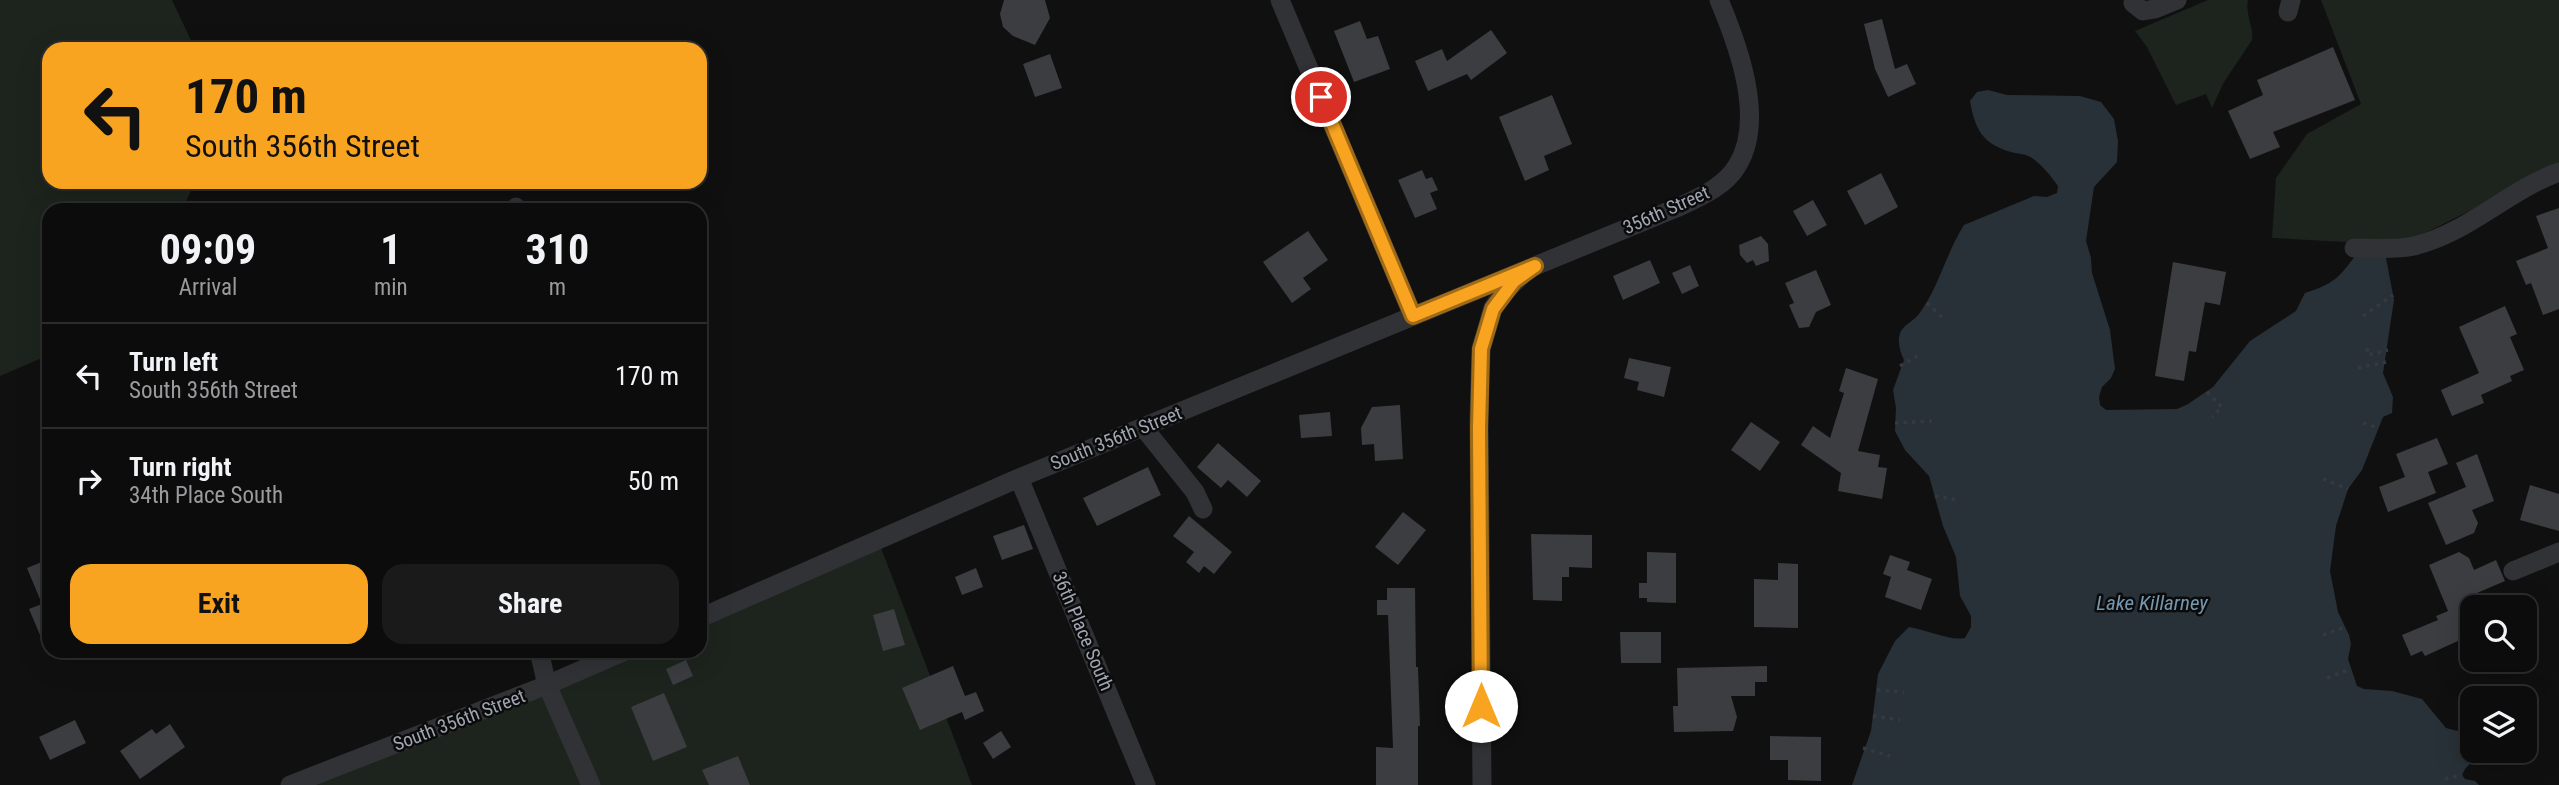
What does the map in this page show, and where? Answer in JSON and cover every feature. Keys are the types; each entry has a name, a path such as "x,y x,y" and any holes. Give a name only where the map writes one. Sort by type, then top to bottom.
{"street":[{"path":"1280,0 1413,316"},
{"name":"356th Street","path":"1535,266 1681,206 1716,188 1737,166 1744,152 1748,112 1744,73 1735,39 1719,0"},
{"path":"2133,3 2143,11 2177,0"},
{"path":"2354,248 2412,247 2467,225 2528,186 2559,172"},
{"path":"1482,785 1479,429 1481,349 1493,309 1514,281 1535,266"},
{"name":"South 356th Street","path":"707,615 1019,478 1535,266"},
{"path":"1143,427 1195,492 1203,509"},
{"name":"36th Place South","path":"1019,478 1146,785"},
{"path":"2513,571 2559,552"},
{"path":"541,658 547,685 591,785"},
{"name":"South 356th Street","path":"290,785 547,685 609,658"}],"path":[{"path":"2363,316 2393,295"},
{"path":"1927,303 1942,317"},
{"path":"2367,348 2368,355 2388,350"},
{"path":"1900,366 1917,356"},
{"path":"2358,368 2386,362"},
{"path":"2207,392 2222,407 2211,417"},
{"path":"1895,423 1932,421"},
{"path":"2363,423 2378,428"},
{"path":"2323,480 2348,489"},
{"path":"1935,496 1959,500"},
{"path":"2323,635 2345,627"},
{"path":"2327,678 2350,669"},
{"path":"1877,690 1904,692"},
{"path":"1873,716 1900,720"},
{"path":"1863,748 1890,756"},
{"path":"2445,779 2462,775"}],"shaded area":[{"path":"0,0 172,0 192,42 42,42 42,189 192,189 185,203 42,203 42,358 0,376"},
{"path":"2208,0 2248,0 2252,40 2224,82 2212,108 2206,94 2176,105 2147,47 2135,31"},
{"path":"2321,0 2559,0 2559,166 2401,245 2272,238 2276,178 2307,134 2361,104"},
{"path":"878,540 972,785 288,785 594,658 707,658 707,611"}],"water":[{"name":"Lake Killarney","path":"1988,90 2007,95 2080,96 2101,102 2114,119 2118,141 2117,162 2094,187 2086,241 2092,273 2110,330 2115,369 2102,387 2099,397 2100,405 2106,410 2177,409 2188,404 2213,387 2250,341 2296,311 2305,293 2334,279 2355,256 2384,255 2394,300 2383,373 2393,397 2392,413 2383,417 2362,470 2348,489 2336,526 2330,571 2338,612 2349,635 2351,644 2348,659 2357,686 2422,699 2446,728 2460,732 2460,763 2471,763 2462,775 2479,785 1852,785 1871,731 1878,674 1895,641 1909,627 1959,639 1965,638 1971,627 1971,616 1960,596 1956,557 1943,526 1929,476 1905,450 1895,431 1896,408 1893,390 1904,360 1899,347 1900,333 1926,304 1964,225 2034,196 2047,197 2057,193 2058,186 2036,161 1993,145 1982,134 1970,101 1977,92"}],"building":[{"path":"1004,0 1045,0 1050,18 1035,45 1013,36 1003,27 1000,14"},
{"path":"1882,19 1895,69 1907,64 1916,84 1888,97 1875,69 1864,24"},
{"path":"1360,21 1367,39 1378,36 1390,69 1354,82 1334,31"},
{"path":"1491,30 1507,53 1471,80 1467,74 1428,91 1415,61 1442,49 1447,61"},
{"path":"2333,47 2355,100 2273,132 2280,147 2250,159 2228,111 2263,95 2257,80"},
{"path":"1050,54 1062,88 1035,97 1023,64"},
{"path":"1552,95 1572,144 1544,156 1549,170 1525,181 1499,117"},
{"path":"1422,170 1426,179 1432,177 1438,190 1430,193 1437,209 1415,218 1398,180"},
{"path":"1881,173 1898,207 1865,225 1847,191"},
{"path":"1813,200 1827,225 1807,236 1793,211"},
{"path":"2559,208 2559,309 2543,315 2531,283 2526,285 2516,261 2548,248 2536,216"},
{"path":"1308,231 1328,260 1303,278 1311,289 1292,303 1263,262"},
{"path":"1761,236 1768,244 1769,261 1756,266 1753,260 1747,263 1740,255 1739,245"},
{"path":"1650,260 1660,283 1623,300 1613,276"},
{"path":"2173,262 2226,272 2220,305 2205,302 2196,352 2189,351 2184,381 2155,376"},
{"path":"1690,265 1699,286 1682,294 1672,273"},
{"path":"1816,270 1831,305 1816,312 1809,327 1799,328 1789,305 1794,303 1785,283"},
{"path":"2505,306 2517,334 2510,337 2524,370 2510,376 2512,381 2481,395 2484,403 2452,416 2441,390 2479,373 2459,327"},
{"path":"1629,358 1671,367 1664,397 1637,390 1639,382 1624,378"},
{"path":"1846,368 1878,379 1858,451 1880,455 1878,467 1887,468 1882,499 1838,491 1841,473 1801,445 1813,426 1830,438 1844,393 1839,391"},
{"path":"1400,405 1403,459 1375,461 1374,444 1362,445 1361,428 1372,407"},
{"path":"1330,412 1332,436 1301,438 1299,415"},
{"path":"1751,422 1780,442 1760,471 1731,450"},
{"path":"2437,438 2448,464 2428,472 2436,493 2388,512 2379,487 2405,477 2396,454"},
{"path":"1218,443 1261,481 1247,497 1228,480 1221,488 1197,467"},
{"path":"2477,454 2494,501 2472,510 2478,523 2474,533 2446,545 2428,503 2466,487 2456,463"},
{"path":"1148,467 1161,495 1097,526 1083,498"},
{"path":"2530,485 2559,494 2559,531 2520,520"},
{"path":"1403,512 1426,530 1398,565 1375,547"},
{"path":"1189,516 1232,552 1214,574 1204,566 1199,573 1186,562 1194,552 1173,536"},
{"path":"1024,525 1033,549 1002,560 993,536"},
{"path":"1531,534 1592,535 1592,568 1569,567 1569,577 1562,577 1562,601 1533,600"},
{"path":"1647,552 1676,553 1676,603 1647,602 1647,598 1639,598 1639,583 1647,583"},
{"path":"2459,552 2469,558 2474,570 2496,560 2505,581 2472,595 2460,595 2460,640 2425,656 2422,651 2411,656 2402,635 2438,620 2436,616 2448,611 2429,565"},
{"path":"1890,555 1910,562 1907,570 1932,579 1921,610 1885,597 1891,577 1883,574"},
{"path":"42,562 42,604 27,568"},
{"path":"1778,563 1798,564 1798,628 1754,627 1754,579 1778,580"},
{"path":"976,568 983,587 962,595 955,577"},
{"path":"1387,588 1415,588 1420,726 1418,785 1376,785 1376,747 1393,748 1388,615 1377,615 1377,600 1387,600"},
{"path":"42,604 42,640 29,609"},
{"path":"894,609 905,645 883,651 873,615"},
{"path":"1620,632 1661,632 1661,663 1621,663"},
{"path":"686,660 693,676 673,685 666,669"},
{"path":"953,666 965,696 976,692 984,711 965,720 962,712 920,730 902,688"},
{"path":"1767,666 1767,682 1755,682 1755,696 1731,696 1737,717 1733,731 1674,732 1673,706 1678,706 1677,668"},
{"path":"664,693 687,747 653,761 631,707"},
{"path":"75,720 86,743 50,760 39,737"},
{"path":"170,724 185,747 140,779 120,751 152,729 156,734"},
{"path":"1001,731 1011,747 993,759 983,743"},
{"path":"1770,736 1821,737 1821,781 1788,780 1788,760 1770,760"},
{"path":"738,756 750,785 709,785 702,770"}],"route":[{"path":"1321,97 1413,316 1535,266 1504,292 1493,309 1481,349 1481,706"}]}
